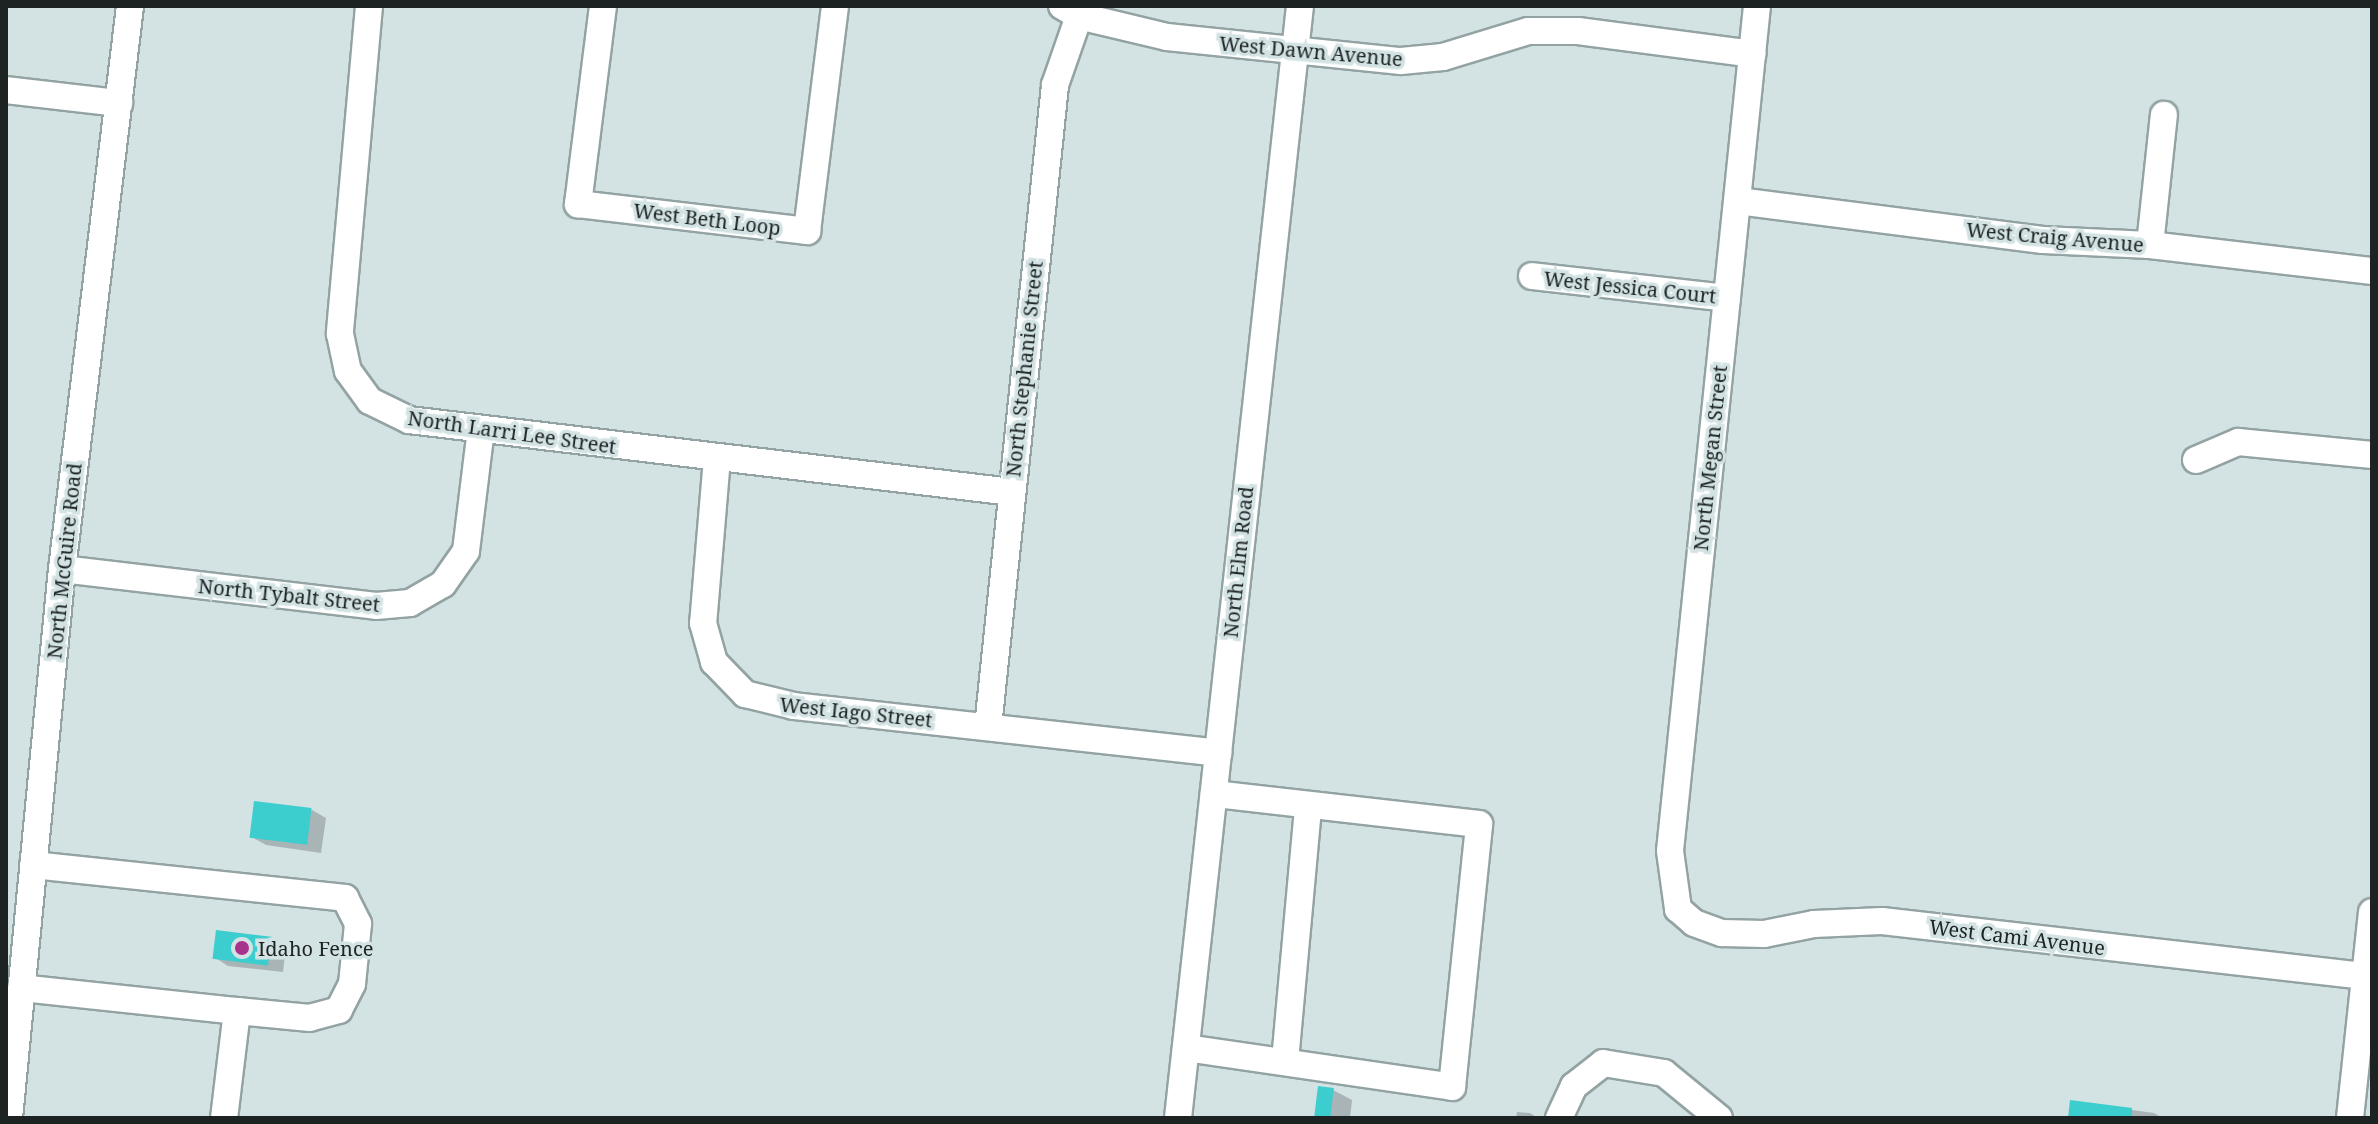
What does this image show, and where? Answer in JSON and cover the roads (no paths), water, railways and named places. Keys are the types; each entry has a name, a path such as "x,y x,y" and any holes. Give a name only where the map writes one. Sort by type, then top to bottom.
{"street":[{"name":"North McGuire Road","path":"9,1118 62,569 130,6"},
{"name":"North Larri Lee Street","path":"369,6 342,352 359,390 387,413 481,429 1012,492"},
{"name":"West Beth Loop","path":"603,6 578,204 807,231 835,6"},
{"name":"North Elm Road","path":"1178,1118 1300,6"},
{"name":"North Megan Street","path":"1678,909 1670,851 1757,6"},
{"name":"West Dawn Avenue","path":"1071,11 1167,37 1401,61 1443,57 1528,31 1553,31 1752,54"},
{"name":"North Stephanie Street","path":"988,727 1055,85 1071,11"},
{"path":"6,90 119,103"},
{"path":"2150,245 2164,115"},
{"name":"West Craig Avenue","path":"1738,201 2043,240 2150,245 2372,271"},
{"name":"West Jessica Court","path":"1532,276 1727,298"},
{"name":"North Tybalt Street","path":"62,569 376,606 410,603 443,584 466,551 481,429"},
{"path":"2196,460 2238,442 2372,455"},
{"name":"West Iago Street","path":"717,458 703,623 714,662 728,680 765,702 1218,753"},
{"path":"1186,1048 1452,1087 1479,824 1214,794"},
{"path":"1285,1061 1308,806"},
{"path":"21,988 310,1018 339,1010 352,984 358,924 345,898 33,865"},
{"name":"West Cami Avenue","path":"1678,909 1694,923 1722,933 1882,921 2368,977"},
{"path":"2350,1118 2362,1091 2372,912"},
{"path":"224,1118 237,1011"},
{"path":"1559,1118 1574,1086 1603,1063 1664,1073 1719,1118"}],"place":[{"name":"Idaho Fence","path":"242,948"}]}
